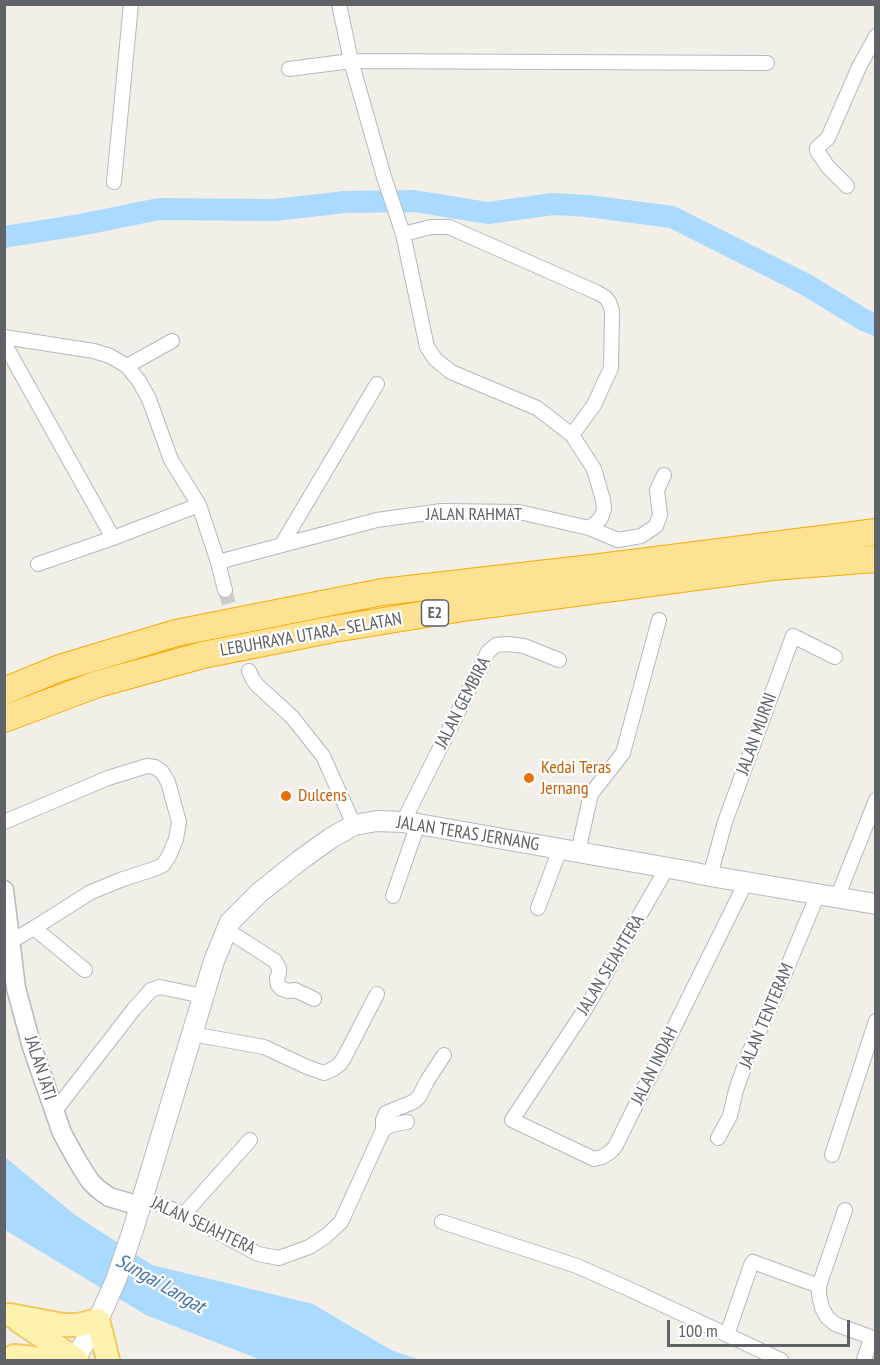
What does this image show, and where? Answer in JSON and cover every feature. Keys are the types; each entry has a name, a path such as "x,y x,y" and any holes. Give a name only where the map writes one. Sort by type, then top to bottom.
{"highway":[{"name":"LEBUHRAYA UTARA–SELATAN","path":"4,691 60,668 176,633 382,592 876,532"},
{"name":"LEBUHRAYA UTARA–SELATAN","path":"4,718 99,684 192,657 334,629 468,608 772,567 876,559"}],"main road":[{"name":"JALAN TERAS JERNANG","path":"68,1360 100,1316 116,1280 134,1230 214,961 230,922 259,893 331,838 354,825 377,821 410,823 876,904"},
{"path":"7,1312 63,1325 78,1325 100,1316 108,1360"},
{"path":"7,1312 68,1360"},
{"path":"13,1355 68,1360"}],"street":[{"path":"114,182 131,4"},
{"path":"339,4 351,60 384,177 403,234 427,347 435,359 451,372 537,408 572,435 594,469 603,500 604,509 601,518 589,528"},
{"path":"847,186 828,167 817,148 828,138 854,78 876,36"},
{"path":"289,69 351,60 767,63"},
{"path":"403,234 431,227 449,227 605,297 612,311 611,368 594,405 572,435"},
{"path":"4,337 94,351 110,356 127,366 149,399 171,460 198,506 218,562 225,590"},
{"path":"127,366 172,341"},
{"path":"4,343 113,538"},
{"path":"282,544 377,384"},
{"name":"JALAN RAHMAT","path":"218,562 377,520 442,512 519,512 589,528 618,540 641,536 656,526 660,516 657,490 664,475"},
{"path":"570,524 588,518 603,500"},
{"path":"38,564 198,506"},
{"path":"538,908 569,851 591,794 623,753 659,620"},
{"name":"JALAN MURNI","path":"710,876 725,822 793,636 835,657"},
{"name":"JALAN GEMBIRA","path":"393,896 410,823 488,652 496,645 508,644 524,646 559,660"},
{"path":"249,671 258,686 292,717 323,756 354,825"},
{"path":"4,822 108,778 147,766 162,772 168,782 179,822 176,839 163,864 91,892 10,942"},
{"name":"JALAN TENTERAM","path":"718,1138 730,1116 749,1053 774,999 876,800"},
{"name":"JALAN SEJAHTERA","path":"512,1120 586,1008 667,868"},
{"name":"JALAN INDAH","path":"512,1120 594,1159 602,1157 615,1147 746,882"},
{"name":"JALAN JATI","path":"4,890 16,988 32,1047 62,1132 90,1181 109,1197 142,1202"},
{"path":"34,928 85,970"},
{"path":"227,930 275,961 279,968 278,985 282,989 295,990 314,999"},
{"path":"54,1112 134,1009 152,990 160,987 203,996"},
{"path":"192,1034 264,1047 324,1073 333,1069 344,1058 377,994"},
{"path":"832,1155 876,1021"},
{"name":"JALAN SEJAHTERA","path":"142,1202 184,1214 258,1254 279,1258 309,1247 341,1222 383,1130 386,1113 413,1102 419,1097 444,1055"},
{"path":"383,1130 391,1125 407,1122"},
{"path":"184,1214 250,1140"},
{"path":"845,1210 819,1286 819,1295 822,1308 835,1324 874,1339 864,1360"},
{"path":"442,1222 577,1266 781,1360"},
{"path":"727,1335 753,1262 819,1286"}],"water":[{"name":"Sungai Langat","path":"5,1157 75,1215 152,1265 313,1304 391,1350 420,1360 261,1360 146,1315 5,1230"}],"waterway":[{"path":"4,237 159,209 274,210 345,202 414,201 488,213 553,204 588,206 672,217 805,284 876,325"}],"tunnel":[{"path":"225,590 235,626"}],"place":[{"name":"Kedai Teras Jernang","path":"529,778"},
{"name":"Dulcens","path":"286,796"}]}
